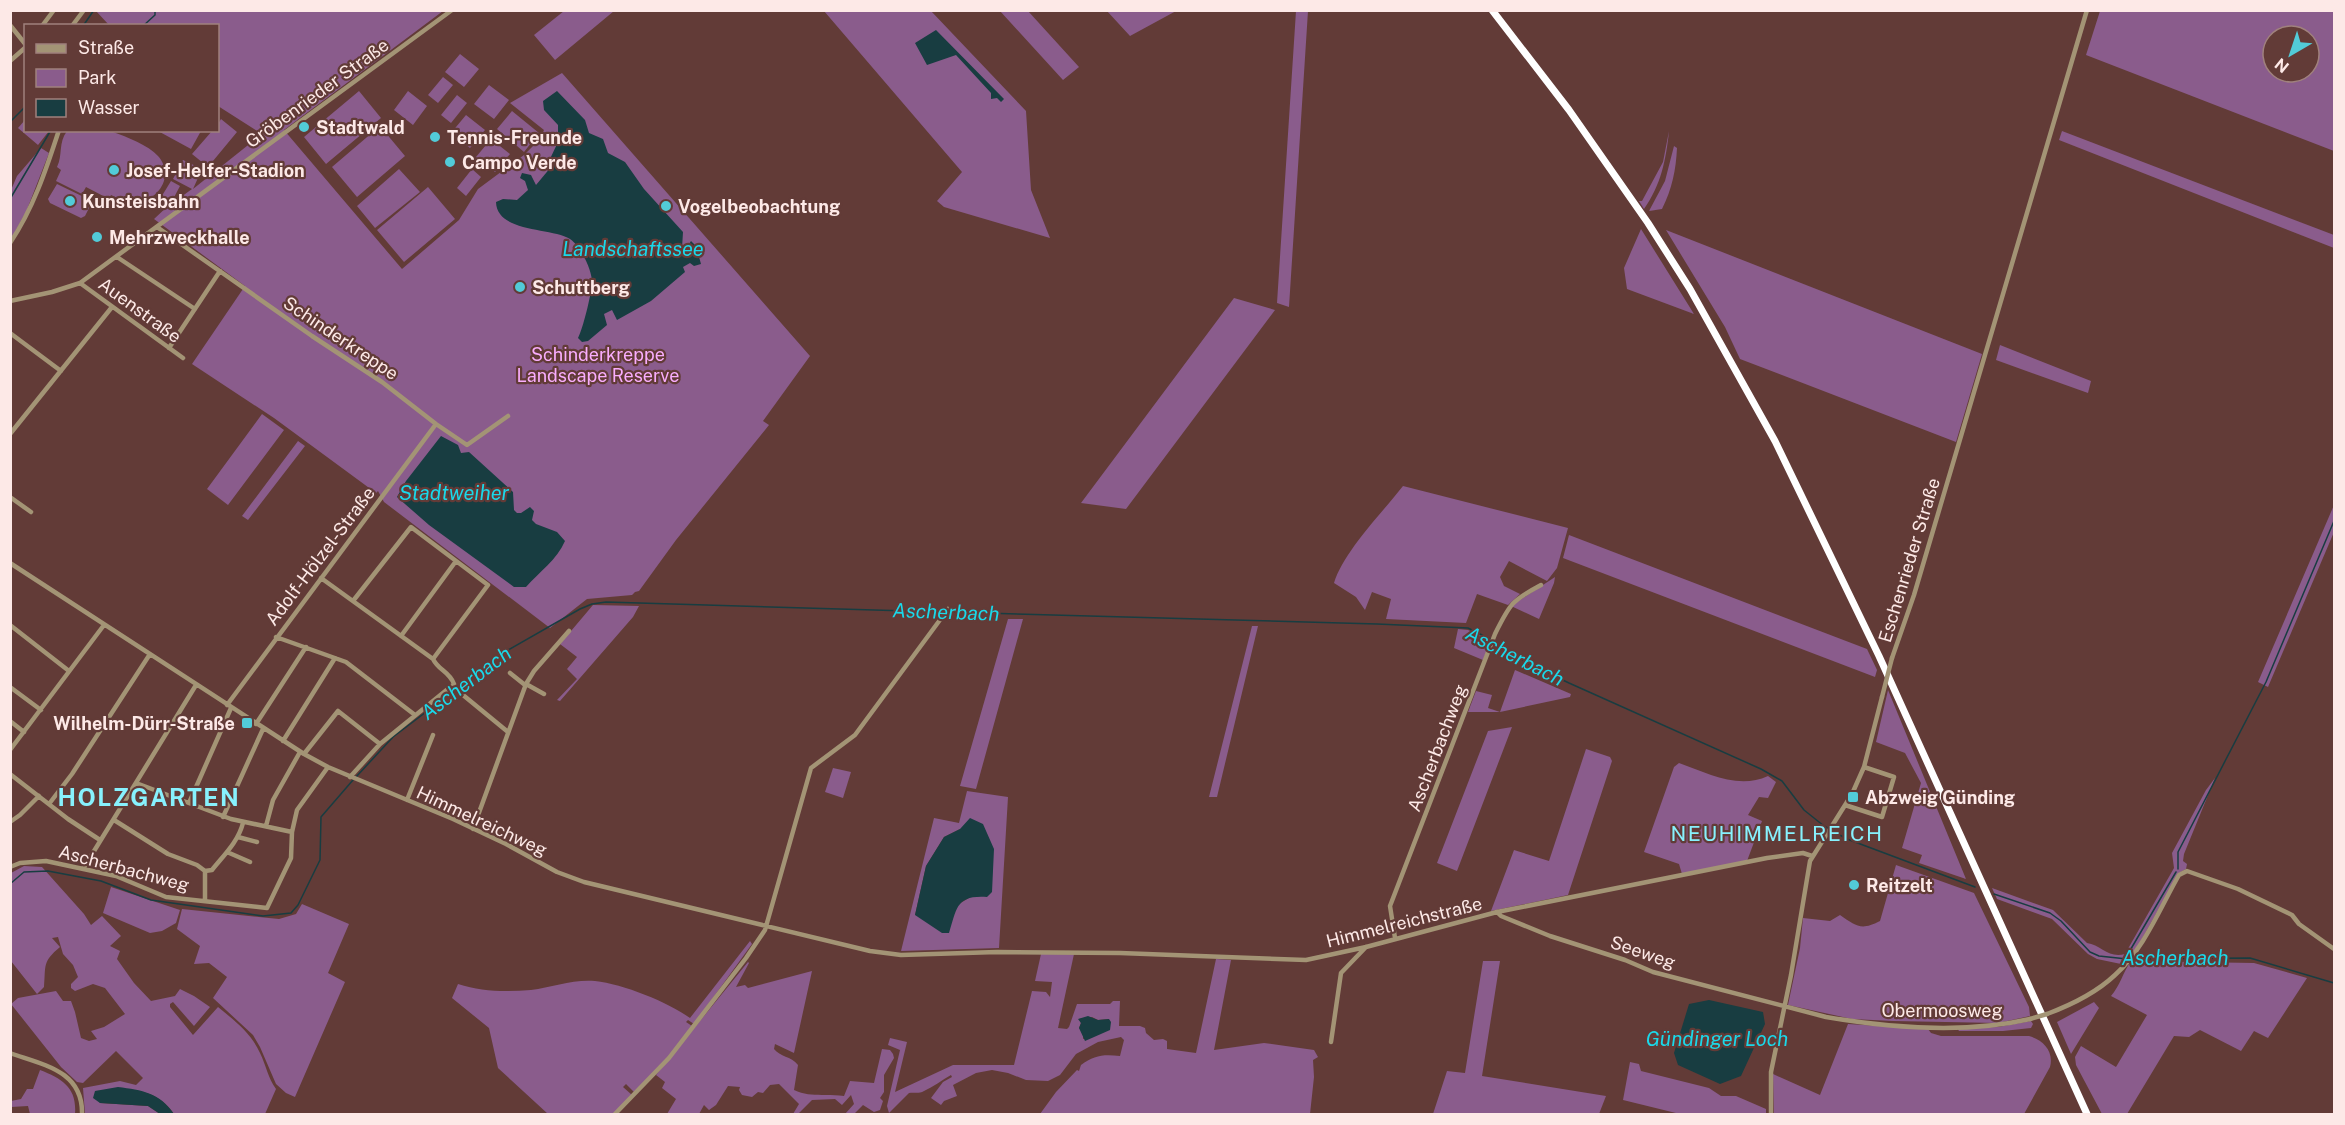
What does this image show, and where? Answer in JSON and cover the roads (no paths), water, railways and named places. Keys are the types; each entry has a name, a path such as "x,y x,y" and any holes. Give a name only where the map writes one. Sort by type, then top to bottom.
{"highway":[{"path":"1492,10 1569,110 1648,223 1690,289 1764,421 1879,656 2087,1114"}],"street":[{"path":"44,24 54,10"},
{"path":"74,24 84,10"},
{"name":"Gröbenrieder Straße","path":"10,301 80,283 452,10"},
{"name":"Eschenrieder Straße","path":"1771,1114 1771,1072 1812,856 1832,827 1864,767 1892,658 1914,595 2087,10"},
{"path":"10,25 24,43"},
{"path":"10,61 24,48"},
{"path":"10,243 24,222 35,197 58,132"},
{"name":"Schinderkreppe","path":"157,227 382,382 467,445 508,416"},
{"path":"117,257 195,309"},
{"path":"169,348 220,271"},
{"name":"Auenstraße","path":"80,283 183,358"},
{"path":"10,434 112,307"},
{"path":"10,333 61,371"},
{"name":"Adolf-Hölzel-Straße","path":"189,803 229,706 276,637 436,424"},
{"path":"10,497 31,512"},
{"path":"353,601 411,527 488,585 433,659"},
{"path":"401,636 456,561"},
{"name":"Himmelreichweg","path":"10,563 302,753 328,767 506,844 557,872 584,882 870,951 901,955 997,952"},
{"path":"321,578 433,659 450,675 454,684 380,744 351,777"},
{"name":"Ascherbachweg","path":"1395,938 1390,906 1493,640 1509,605 1518,597 1541,585"},
{"path":"615,1114 669,1058 746,958 766,927 812,768 855,735 947,611"},
{"path":"10,625 69,671"},
{"path":"10,750 104,625"},
{"path":"473,829 526,685 534,671 568,631"},
{"path":"276,637 346,662 415,715"},
{"path":"256,724 306,647"},
{"path":"50,804 87,753 150,654"},
{"path":"283,741 335,658"},
{"path":"510,673 526,685 544,694"},
{"path":"82,869 196,685"},
{"path":"10,687 41,710"},
{"path":"463,695 508,732"},
{"path":"266,826 273,800 302,753 338,711 380,744"},
{"path":"10,721 24,732"},
{"path":"223,817 262,729"},
{"path":"407,800 433,735"},
{"path":"136,783 223,817 292,832 297,810 328,767"},
{"path":"1845,804 1882,817 1894,777 1864,767"},
{"path":"10,774 100,840"},
{"path":"10,822 39,796"},
{"path":"114,820 168,854 197,865 205,871 212,870 227,852 238,837 243,823"},
{"name":"Ascherbachweg","path":"10,867 20,863 46,861 116,876 166,897 267,908 291,858 292,832"},
{"path":"238,837 256,842"},
{"path":"227,852 250,862"},
{"name":"Himmelreichstraße","path":"997,952 1124,953 1306,960 1366,947 1497,912 1767,858 1803,853 1812,856"},
{"path":"204,901 205,871"},
{"name":"Obermoosweg","path":"1785,1007 1850,1021 1931,1027 1998,1026 2047,1014 2091,993 2115,976 2132,956 2179,874 2187,871 2238,889 2292,915 2299,924 2334,950"},
{"name":"Seeweg","path":"1497,912 1501,916 1550,936 1625,960 1653,972 1785,1007"},
{"path":"1330,1042 1341,973 1366,947"},
{"path":"10,1053 68,1077 79,1092 82,1114"}],"water":[{"path":"936,30 1004,99 1001,102 997,98 991,99 991,93 956,55 927,65 915,43"},
{"name":"Landschaftssee","path":"557,91 585,120 589,133 603,139 608,153 625,162 644,189 683,232 682,248 686,249 691,241 696,246 701,264 694,266 690,263 683,267 685,272 651,301 617,320 612,310 604,314 607,325 588,341 582,342 578,338 592,279 582,253 574,242 561,235 526,228 505,219 499,212 496,202 503,199 517,200 528,190 525,181 520,178 522,173 531,175 536,185 551,167 549,161 558,142 558,125 544,110 543,101"},
{"name":"Stadtweiher","path":"441,436 458,445 461,453 469,452 513,492 514,510 517,513 530,507 534,511 532,520 536,524 557,532 565,541 553,560 526,587 514,587 429,525 397,497 406,481"},
{"path":"970,818 983,824 994,849 992,892 987,897 969,898 963,901 956,910 949,933 942,933 915,915 926,866 944,837 960,829"},
{"name":"Gündinger Loch","path":"1709,1000 1763,1012 1765,1024 1741,1076 1720,1084 1678,1065 1674,1053 1689,1004"},
{"path":"1088,1016 1098,1020 1109,1019 1110,1030 1085,1041 1078,1019"},
{"path":"118,1087 150,1094 163,1101 174,1114 160,1114 148,1106 100,1103 93,1098 95,1091"}],"waterway":[{"path":"84,24 94,10"},
{"path":"145,24 155,15 155,10"},
{"path":"10,122 24,108"},
{"path":"10,199 50,132"},
{"path":"2178,869 2178,852 2266,682 2334,521"},
{"name":"Ascherbach","path":"356,777 393,737 508,650 592,604 606,602 943,612"},
{"name":"Ascherbach","path":"948,612 1468,628 1490,639"},
{"name":"Ascherbach","path":"1494,641 1527,663 1761,769 1782,781 1804,810 1824,826 1847,839 1975,887"},
{"name":"Ascherbach","path":"10,884 24,872 48,871 101,881 151,900 263,916 291,913 298,905 320,860 321,817 353,780"},
{"path":"2125,959 2176,872"},
{"name":"Ascherbach","path":"1994,894 2050,913 2061,921 2090,952 2099,956 2127,959"},
{"name":"Ascherbach","path":"2132,959 2250,958 2334,983"}],"place":[{"name":"Stadtwald","path":"304,127"},
{"name":"Tennis-Freunde","path":"435,137"},
{"name":"Campo Verde","path":"450,162"},
{"name":"Josef-Helfer-Stadion","path":"114,170"},
{"name":"Kunsteisbahn","path":"70,201"},
{"name":"Vogelbeobachtung","path":"666,206"},
{"name":"Mehrzweckhalle","path":"97,237"},
{"name":"Schuttberg","path":"520,287"},
{"name":"Wilhelm-Dürr-Straße","path":"247,723"},
{"name":"Abzweig Günding","path":"1853,797"},
{"name":"Reitzelt","path":"1854,885"}],"district":[{"name":"HOLZGARTEN","path":"149,797"},
{"name":"NEUHIMMELREICH","path":"1777,833"}],"park label":[{"name":"Schinderkreppe Landscape Reserve","path":"598,364"}]}
